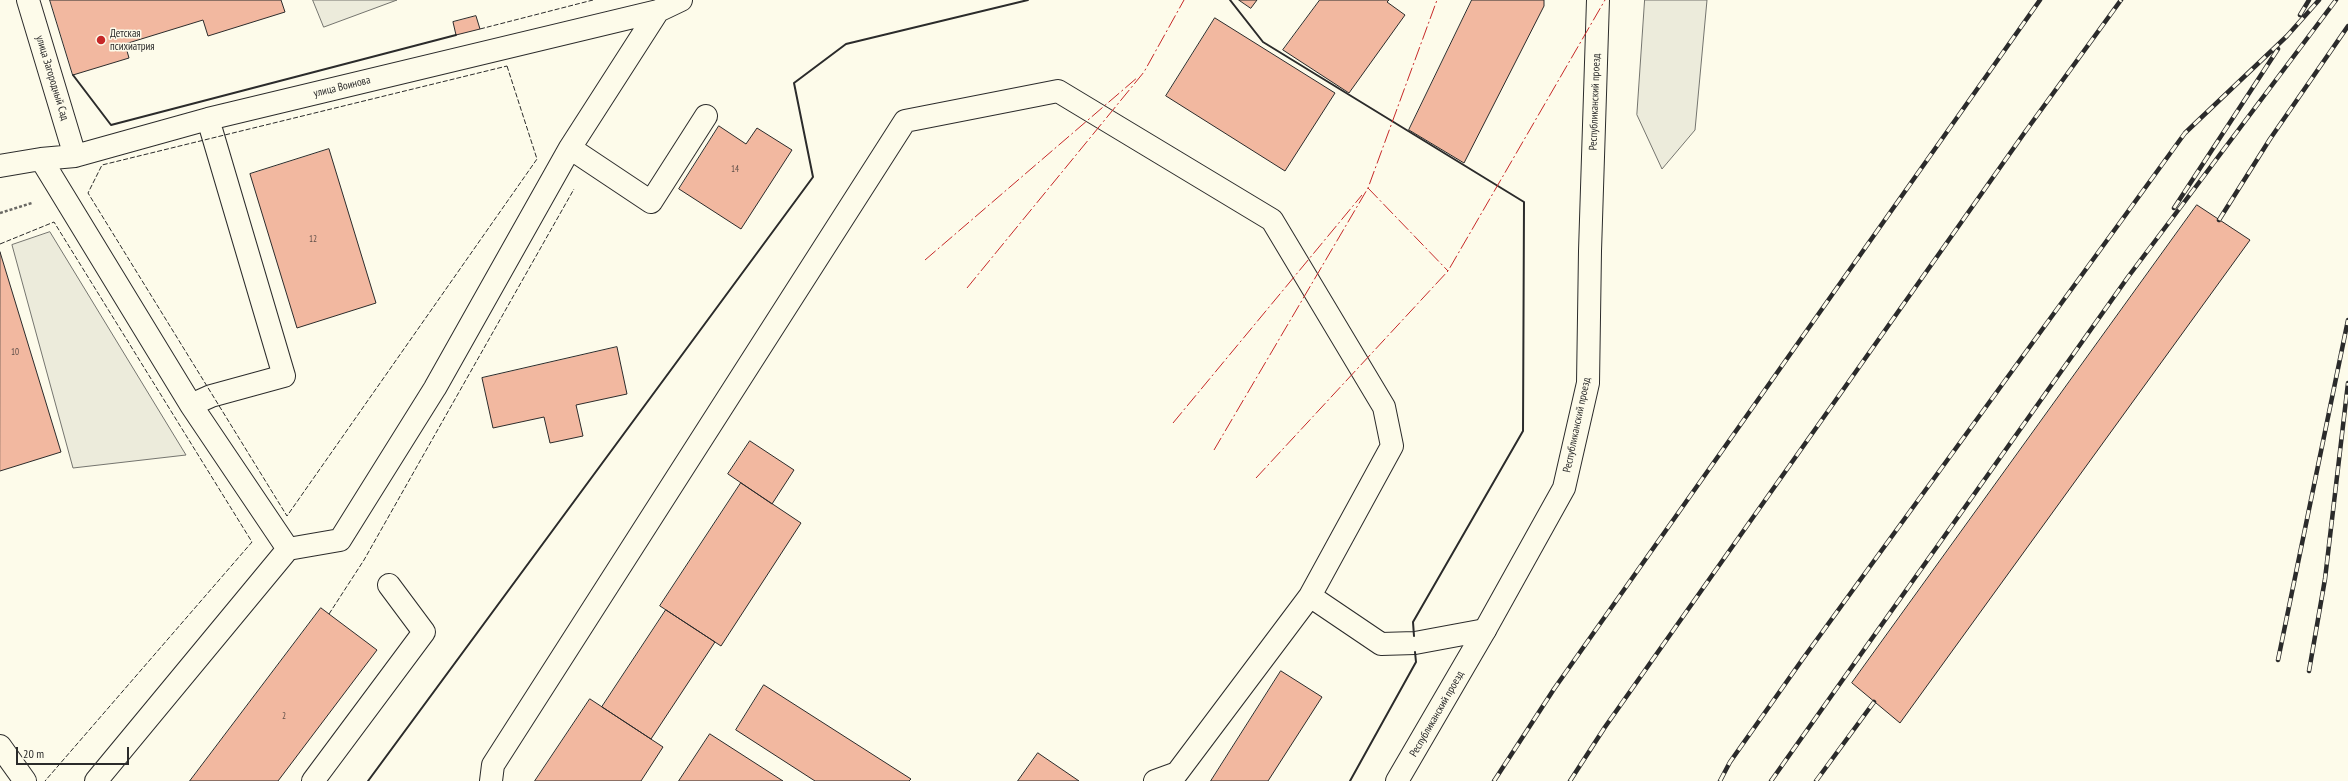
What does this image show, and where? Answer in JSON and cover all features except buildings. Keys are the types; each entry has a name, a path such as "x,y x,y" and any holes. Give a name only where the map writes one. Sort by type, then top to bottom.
{"street":[{"name":"улица Загородный Сад","path":"28,0 75,156"},
{"name":"улица Воинова","path":"0,166 41,158 75,156 208,119 658,11 681,0"},
{"name":"Республиканский проезд","path":"1397,781 1485,630 1564,488 1588,383 1590,244 1598,0"},
{"path":"96,781 288,549 340,540 435,388 570,148 658,11"},
{"path":"491,781 492,765 905,121 1058,91 1272,220 1384,407 1392,446 1310,596 1177,773 1155,781"},
{"path":"570,148 652,202 706,116"},
{"path":"191,405 211,396 284,376 208,119"},
{"path":"41,158 191,405 288,549"},
{"path":"313,781 424,632 389,585"},
{"path":"1310,596 1381,644 1415,643 1485,630"},
{"path":"0,746 25,781"}],"shaded area":[{"path":"313,0 397,0 324,27"},
{"path":"1645,0 1707,0 1695,130 1662,169 1637,115"},
{"path":"50,232 186,455 73,468 12,245"}],"railway":[{"path":"1494,781 1554,689 2040,0"},
{"path":"1570,781 1605,727 2025,132 2121,0"},
{"path":"2300,15 2309,0"},
{"path":"1720,781 1730,762 1802,660 2185,133 2287,36 2319,0"},
{"path":"1771,781 2128,277 2336,0"},
{"path":"2219,220 2270,139 2348,26"},
{"path":"2174,208 2278,49"},
{"path":"2278,660 2348,320"},
{"path":"2309,671 2325,579 2348,383"},
{"path":"1816,781 1874,702"}],"fence":[{"path":"480,29 593,0"},
{"path":"507,66 537,159 287,516 88,193 102,165 507,66"},
{"path":"329,614 364,560 574,189"},
{"path":"0,244 54,222 252,542 45,781"}],"wall":[{"path":"368,781 813,177 794,83 846,44 1028,0"},
{"path":"1230,0 1263,42 1524,202 1523,431 1413,622 1414,636"},
{"path":"73,75 111,125 456,35"},
{"path":"1350,781 1416,662 1415,652"}],"power":[{"path":"967,288 1144,72 1184,0"},
{"path":"1214,450 1368,188 1437,0"},
{"path":"1256,478 1448,271 1605,0"},
{"path":"925,260 1138,77"},
{"path":"1368,188 1448,271"},
{"path":"1173,423 1362,195"}],"place":[{"name":"Детская психиатрия","path":"101,40"}]}
